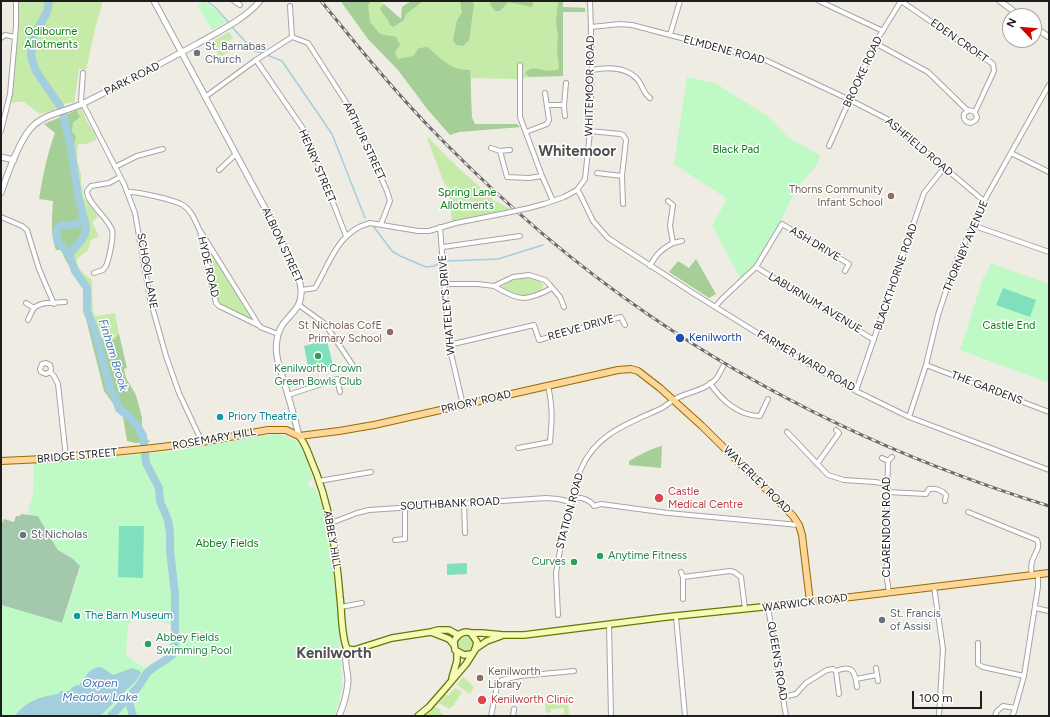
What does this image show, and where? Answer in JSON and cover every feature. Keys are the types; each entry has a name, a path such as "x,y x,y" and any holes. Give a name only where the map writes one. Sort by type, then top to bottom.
{"main road":[{"name":"PRIORY ROAD","path":"299,436 367,427 624,369 638,371 649,380"},
{"name":"WAVERLEY ROAD","path":"649,380 674,400 793,516 799,525 802,535 810,602"},
{"name":"ROSEMARY HILL","path":"153,448 202,442 268,430 286,430 299,436"},
{"name":"ABBEY HILL","path":"299,436 304,444 319,481 331,523 347,649"},
{"name":"BRIDGE STREET","path":"1,461 66,457 153,448"},
{"name":"WARWICK ROAD","path":"504,635 524,635 560,631 934,588 1049,573"},
{"path":"347,649 354,650 392,638 438,630 449,630 458,635 469,633 504,635"},
{"path":"431,632 449,639 457,652 457,661 450,682"},
{"path":"418,716 435,700 466,664 477,642 469,633"},
{"path":"454,645 454,641 458,635"},
{"path":"457,652 464,655 473,652 487,641 504,635"}],"street":[{"path":"1,131 10,94 15,37 16,1"},
{"name":"ALBION STREET","path":"154,1 236,154 296,272 302,290 299,305 296,311 281,327 278,334"},
{"path":"234,1 240,5"},
{"name":"PARK ROAD","path":"1,193 14,160 31,128 45,118 83,104 181,53 234,23 260,1"},
{"name":"WHITEMOOR ROAD","path":"577,190 585,179 590,131 592,70 590,1"},
{"path":"670,35 680,1"},
{"path":"819,1 883,31"},
{"name":"BROOKE ROAD","path":"829,146 875,43 901,1"},
{"name":"EDEN CROFT","path":"875,43 928,72 967,110 964,116 968,123 976,120 977,117 975,112 994,71 993,64 901,1"},
{"path":"1000,1 1009,8"},
{"path":"205,97 256,60 292,37 290,6"},
{"name":"ELMDENE ROAD","path":"591,27 620,24 632,25 765,60 850,100"},
{"path":"1,38 5,35 15,37"},
{"name":"ARTHUR STREET","path":"292,37 308,43 351,110 390,201 381,224"},
{"name":"HENRY STREET","path":"256,60 306,133 346,236"},
{"path":"520,65 520,117 553,201"},
{"path":"592,70 613,69 626,71 638,80 644,92 650,98"},
{"path":"83,73 81,100 83,104"},
{"path":"565,116 564,105 566,83"},
{"name":"THORNBY AVENUE","path":"909,417 926,365 938,315 955,264 984,201 1049,85"},
{"path":"526,132 547,124 549,120 548,105 545,93"},
{"name":"ASHFIELD ROAD","path":"850,100 887,119 984,201"},
{"name":"SCHOOL LANE","path":"83,104 120,177 137,218 150,299 166,356 178,392 202,442"},
{"path":"548,105 564,105"},
{"path":"967,110 975,112"},
{"path":"590,131 620,134 625,137 626,140 622,176 622,204"},
{"path":"491,148 500,151 510,150"},
{"path":"115,167 137,156 163,149"},
{"path":"500,151 504,178 529,178 542,176"},
{"path":"1012,153 1049,172"},
{"path":"219,170 236,154"},
{"path":"1,157 14,160"},
{"name":"BLACKTHORNE ROAD","path":"856,391 924,193 944,168"},
{"path":"597,174 622,176"},
{"path":"94,273 103,270 106,266 113,232 110,225 88,198 87,192 91,186 109,183 120,177"},
{"path":"302,290 315,288 336,248 355,228 362,225 370,223 418,231 429,231 440,227 529,208 553,201 577,190"},
{"name":"FARMER WARD ROAD","path":"577,190 593,221 611,240 796,357 856,391 909,417 1048,468"},
{"name":"HYDE ROAD","path":"127,192 137,192 183,205 191,212 199,228 260,327"},
{"path":"668,201 675,205 670,226 673,243"},
{"path":"1,217 28,230 39,269 54,304"},
{"name":"ASH DRIVE","path":"756,267 782,224 850,262 845,271"},
{"path":"972,225 1049,252"},
{"name":"WHATELEY'S DRIVE","path":"440,227 443,247 444,284 449,345 463,405"},
{"name":"HYDE ROAD","path":"199,228 216,303 260,327 278,334"},
{"path":"443,247 520,236"},
{"path":"650,266 655,256 659,252 673,243 682,241"},
{"path":"715,307 756,267"},
{"name":"LABURNUM AVENUE","path":"756,267 874,340"},
{"path":"494,286 513,277 529,275 545,280 560,297 564,307"},
{"path":"444,284 478,284 494,286 512,295 529,298 535,297 552,288"},
{"path":"28,320 34,308 45,303 54,304 65,302"},
{"path":"26,303 34,308"},
{"path":"299,305 325,324 356,370"},
{"name":"REEVE DRIVE","path":"449,345 534,325 539,340 622,317 625,325"},
{"path":"278,334 276,341 278,357 299,436"},
{"name":"THE GARDENS","path":"926,365 1049,412"},
{"path":"724,366 716,378 710,383 716,392 738,412 752,416 760,416 768,399"},
{"path":"50,372 54,376 60,395 66,457"},
{"path":"288,395 337,379 340,392"},
{"name":"STATION ROAD","path":"558,615 556,573 558,557 571,502 575,498 574,491 578,475 584,461 596,445 624,425 710,383"},
{"path":"518,448 550,442 552,411 548,386"},
{"path":"817,464 839,433 836,430"},
{"path":"787,432 828,475 844,480 887,484"},
{"name":"CLARENDON ROAD","path":"889,593 886,572 888,555 887,484 888,461 892,457"},
{"name":"CLARENDON ROAD","path":"882,458 888,461"},
{"path":"319,481 371,472"},
{"path":"887,492 926,494 929,489 933,488 943,492 946,495 945,501"},
{"path":"575,498 589,500 594,506 601,504 668,513 799,525"},
{"name":"SOUTHBANK ROAD","path":"331,523 363,511 405,506 558,499 571,502"},
{"path":"464,503 465,533"},
{"path":"395,540 405,539 405,506"},
{"path":"968,512 1036,540 1039,543 1032,562 1031,570 1035,575 1038,587 1035,608 1024,676 1014,712"},
{"path":"683,577 730,571 734,572 741,577 745,609"},
{"path":"681,572 683,577 683,599"},
{"path":"934,588 943,649 939,716"},
{"path":"341,607 362,603"},
{"name":"QUEEN'S ROAD","path":"768,607 786,716"},
{"path":"1035,608 1049,611"},
{"path":"676,617 685,716"},
{"path":"609,625 611,716"},
{"path":"978,643 978,664 983,667 1024,676"},
{"path":"339,716 347,688 345,653 347,649"},
{"path":"784,697 796,694 803,685 827,670 833,669 836,671 849,668 854,672 857,687"},
{"path":"876,668 878,681"},
{"path":"491,716 498,684 502,680 520,676 574,671"},
{"path":"836,671 840,694"},
{"path":"856,679 877,675"},
{"path":"995,716 997,711 1002,706 1019,716"},
{"path":"513,716 514,709"}],"green space":[{"name":"Odibourne Allotments","path":"18,1 103,1 86,70 79,69 74,104 70,102 57,107 54,110 40,114 24,102 15,102 14,104 11,101"},
{"path":"204,1 220,14 226,22 212,30 198,6"},
{"path":"343,1 380,1 401,19 402,7 411,1 563,1 563,7 585,8 585,12 563,12 563,76 516,79 471,78 471,115 475,124 517,124 520,127 459,132 450,135 428,110 398,70 368,39 342,3"},
{"path":"343,1 371,1 368,5 370,22 380,34 396,37 400,45 395,52 398,59 413,56 419,48 428,47 442,60 452,66 458,69 470,70 472,118 475,124 517,124 520,127 459,132 450,135 428,110 398,70 368,39 342,3"},
{"path":"411,1 423,1 406,14 404,20 393,27 390,25 380,8 384,4 401,19 402,7"},
{"path":"460,1 473,1 474,5 469,40 463,46 456,45 453,40 457,20 462,13"},
{"path":"491,1 532,1 533,3 532,7 508,2 500,11 495,11 490,4"},
{"path":"558,1 563,1 563,7 585,8 585,12 563,12 563,76 529,77 525,73 528,70 536,68 549,71 559,69 556,23"},
{"path":"229,32 233,38 223,44 228,52 220,58 211,42"},
{"name":"Black Pad","path":"687,77 715,83 766,115 789,138 820,155 815,167 794,195 781,219 782,224 756,267 742,281 712,226 727,199 674,164"},
{"path":"81,108 95,133 96,140 86,144 78,144 77,161 81,173 83,197 98,217 92,222 99,236 91,240 88,250 78,258 76,262 82,272 92,280 94,315 115,313 119,334 113,340 103,339 100,336 89,310 89,298 85,279 74,263 74,254 81,247 82,210 78,196 72,157 76,136 72,132 73,123 80,117 77,110"},
{"path":"77,110 80,117 73,123 72,132 76,136 72,157 80,203 90,229 88,237 74,254 74,263 88,286 89,310 100,336 103,339 113,340 119,334 127,368 124,369 126,378 136,395 142,418 144,435 150,442 135,443 127,441 123,417 104,391 86,319 84,287 66,261 61,250 56,250 52,232 53,201 39,199 47,157 55,133 44,124"},
{"name":"Spring Lane Allotments","path":"428,137 449,159 495,201 510,209 452,222 448,187 444,183 428,141"},
{"path":"204,238 255,322 218,303 203,240"},
{"path":"696,259 716,294 709,298 669,272 678,261 689,268"},
{"name":"Castle End","path":"991,263 1049,284 1049,383 960,350 984,275 986,276"},
{"path":"524,278 536,279 543,284 541,290 532,296 526,296 502,287 507,283"},
{"path":"1003,288 1036,300 1030,317 996,305"},
{"name":"Kenilworth Crown Green Bowls Club","path":"327,340 333,366 309,372 304,346"},
{"name":"Abbey Fields","path":"276,434 292,439 300,447 306,458 312,479 308,482 309,487 314,487 324,515 333,566 340,642 342,686 339,703 334,716 1,716 1,605 62,623 81,567 70,556 58,550 38,516 28,514 33,493 34,462 167,452","holes":["135,617 139,619 162,622 171,625 171,642 167,653 160,661 144,668 126,655 128,626"]},
{"path":"662,446 661,468 629,465 629,461 649,450"},
{"path":"21,514 38,516 58,550 81,563 62,623 1,605 1,525 4,519 14,522 16,516 20,516"},
{"path":"119,526 144,526 143,578 118,577"},
{"path":"467,563 467,574 447,575 447,564"},
{"path":"466,634 472,637 475,643 472,649 466,652 460,649 457,643 460,637"},
{"path":"463,677 474,687 470,694 457,685"},
{"path":"455,688 462,692 450,709 439,703 445,695 449,695"},
{"path":"566,700 568,700 569,716 553,716 564,714 564,708 551,709 551,712 546,713 545,704 566,702"},
{"path":"436,707 441,710 440,712 445,716 427,716 428,712"}],"water":[{"name":"Oxpen Meadow Lake","path":"101,667 113,675 132,668 140,671 141,673 135,682 100,716 15,716 19,711 34,700 58,694 61,691 69,691 74,686 80,685 90,671"}],"waterway":[{"name":"Finham Brook","path":"49,1 47,12 33,38 31,56 36,71 60,106 63,113 71,148 78,196 83,218 76,224 61,226 58,228 56,233 58,242 69,254 75,271 87,288 87,311 94,328 111,391 114,394 119,409 130,417 143,436 146,463 159,488 160,501 168,520 170,532 170,550 175,594 175,643 172,655 147,673 138,687 111,716"},
{"path":"207,1 216,8 230,24"},
{"path":"232,27 254,51 263,53"},
{"path":"267,55 282,61 332,134 365,218"},
{"path":"69,254 84,237 86,227 83,215"},
{"path":"374,227 392,251 400,256 426,267 434,266 441,262"},
{"path":"447,261 498,259 543,245"},
{"path":"128,698 133,716"}],"railway":[{"path":"321,1 395,90 467,164 540,232 592,274 646,313 741,373 840,425 943,469 996,489 1049,506"}],"place":[{"name":"St. Barnabas Church","path":"197,53"},
{"name":"Thorns Community Infant School","path":"891,196"},
{"name":"St Nicholas CofE Primary School","path":"390,332"},
{"name":"Kenilworth","path":"680,338"},
{"name":"Kenilworth Crown Green Bowls Club","path":"318,356"},
{"name":"Priory Theatre","path":"220,417"},
{"name":"Castle Medical Centre","path":"659,498"},
{"name":"St Nicholas","path":"23,535"},
{"name":"Anytime Fitness","path":"600,556"},
{"name":"Curves","path":"574,562"},
{"name":"The Barn Museum","path":"77,616"},
{"name":"St. Francis of Assisi","path":"882,620"},
{"name":"Abbey Fields Swimming Pool","path":"148,644"},
{"name":"Kenilworth Library","path":"480,678"},
{"name":"Kenilworth Clinic","path":"482,700"}],"district":[{"name":"Whitemoor","path":"577,152"},
{"name":"Kenilworth","path":"334,654"}]}
